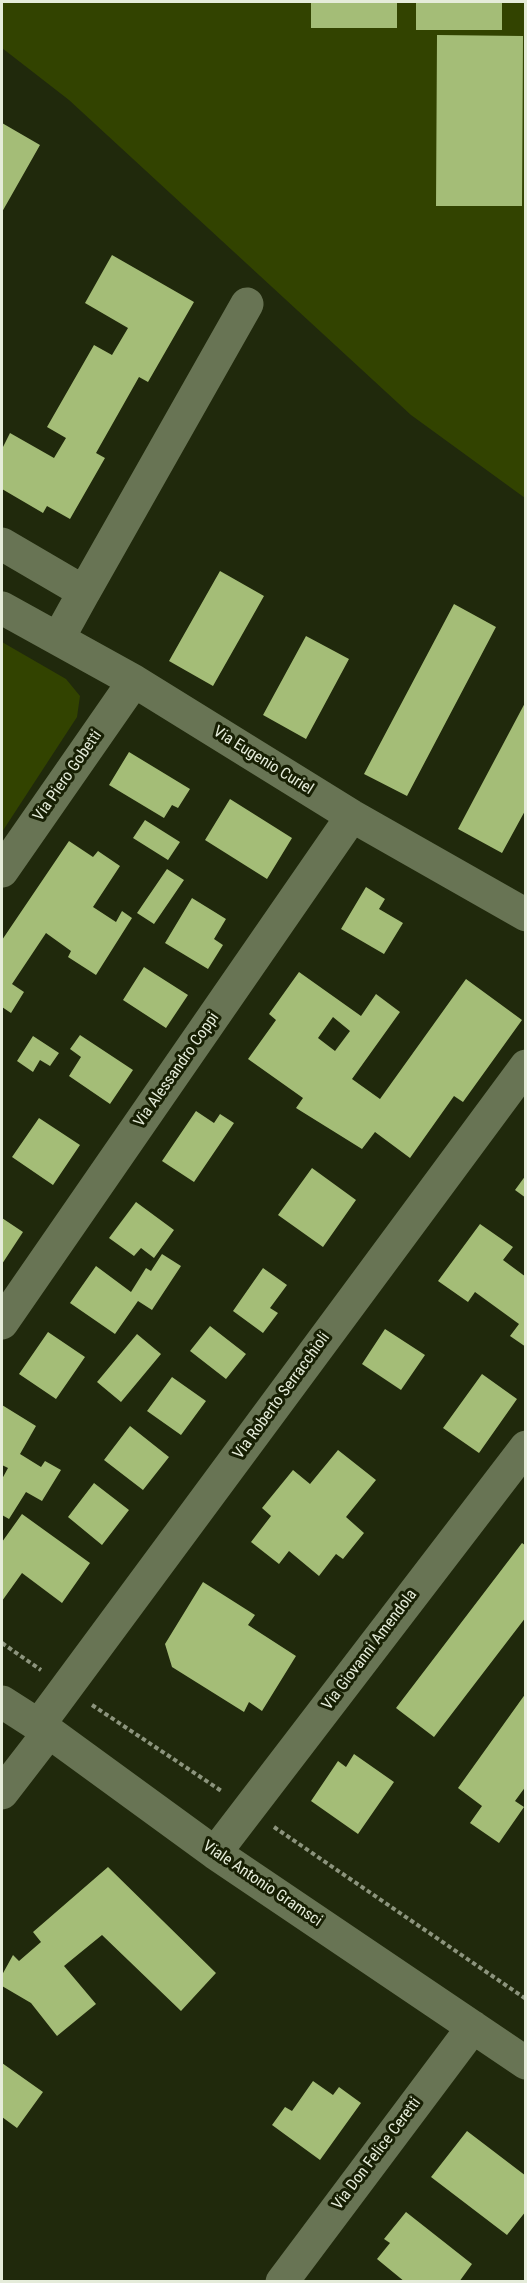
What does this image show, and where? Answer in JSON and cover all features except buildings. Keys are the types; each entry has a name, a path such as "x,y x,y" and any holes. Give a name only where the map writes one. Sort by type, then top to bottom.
{"street":[{"path":"58,639 247,304"},
{"path":"2,544 84,592"},
{"name":"Via Eugenio Curiel","path":"2,608 134,681 352,816 525,915"},
{"name":"Via Piero Gobetti","path":"2,871 134,681"},
{"name":"Via Alessandro Coppi","path":"2,1323 352,816"},
{"name":"Via Roberto Serracchioli","path":"2,1793 44,1729 525,1066"},
{"name":"Via Giovanni Amendola","path":"215,1853 525,1447"},
{"name":"Viale Antonio Gramsci","path":"2,1702 44,1729 215,1853 525,2063"},
{"name":"Via Don Felice Ceretti","path":"282,2282 473,2027"}],"green space":[{"path":"2,2 525,2 525,498 411,415 69,100 2,48"},
{"path":"2,642 66,679 80,696 77,717 2,832"}]}
